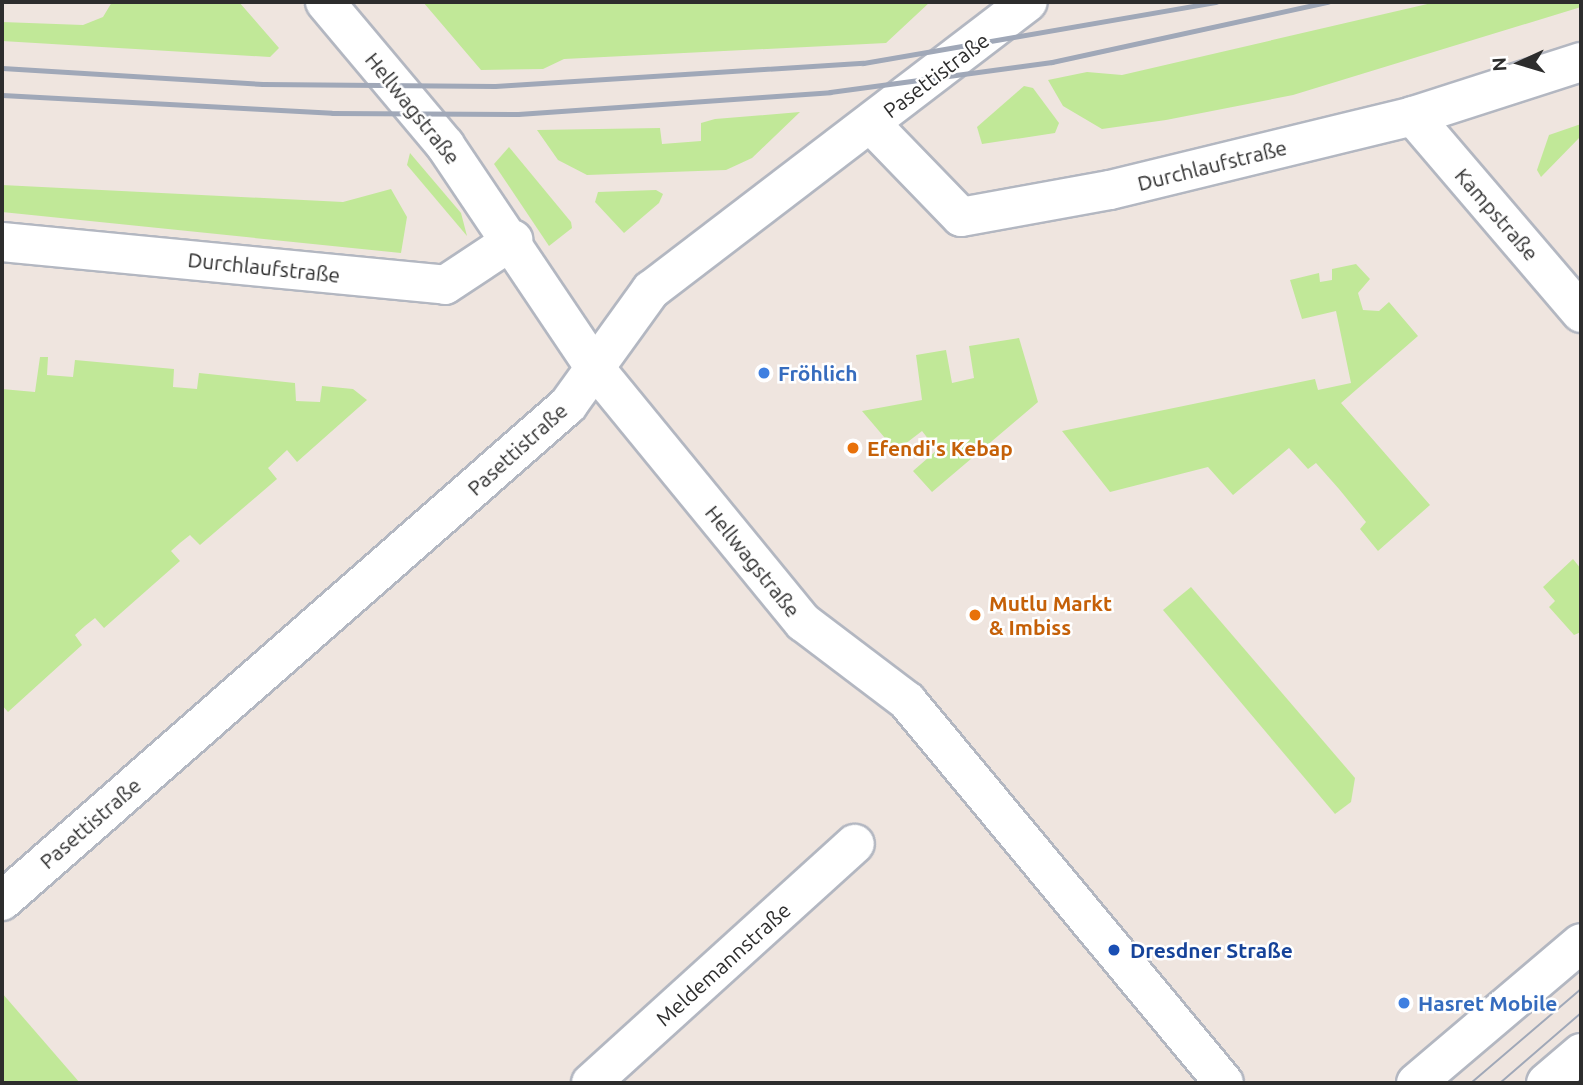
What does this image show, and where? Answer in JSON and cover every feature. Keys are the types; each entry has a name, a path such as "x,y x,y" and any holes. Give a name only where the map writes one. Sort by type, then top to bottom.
{"street":[{"name":"Hellwagstraße","path":"325,2 445,145 513,240 594,367 803,622 907,701 1224,1083"},
{"name":"Pasettistraße","path":"2,901 568,405 651,290 872,125 1028,2"},
{"name":"Durchlaufstraße","path":"872,125 961,217 1110,190 1413,116 1581,62"},
{"name":"Kampstraße","path":"1413,116 1581,313"},
{"name":"Durchlaufstraße","path":"2,242 445,285 513,240"},
{"name":"Meldemannstraße","path":"592,1083 855,844"},
{"path":"1416,1083 1581,943"},
{"path":"1546,1083 1581,1053"}],"green space":[{"path":"112,2 239,2 279,48 270,57 2,41 2,22 83,25 103,17"},
{"path":"423,2 930,2 886,43 564,59 543,69 481,70"},
{"path":"1436,2 1581,2 1581,7 1293,95 1166,120 1102,129 1063,106 1048,80 1087,72 1122,75"},
{"path":"1024,86 1033,88 1059,123 1055,133 982,144 977,127"},
{"path":"800,112 752,158 726,170 587,175 558,160 537,130 660,128 662,144 701,141 701,123 715,119"},
{"path":"1581,124 1581,136 1541,177 1537,170 1549,135"},
{"path":"509,147 571,222 572,228 549,246 494,164"},
{"path":"410,153 461,213 467,236 407,165"},
{"path":"2,185 343,202 391,189 407,217 401,253 2,212"},
{"path":"656,190 663,194 659,203 624,233 595,202 598,192"},
{"path":"1356,264 1370,279 1358,293 1363,310 1379,311 1389,302 1418,336 1341,403 1430,505 1378,551 1360,529 1366,522 1339,489 1316,463 1308,469 1289,448 1233,495 1208,467 1110,492 1062,431 1315,379 1318,390 1351,383 1336,311 1302,319 1290,280 1319,273 1320,282 1332,280 1332,269"},
{"path":"1019,338 1038,402 932,492 913,471 937,450 922,431 896,451 862,411 922,400 916,355 946,350 952,383 974,378 969,346"},
{"path":"40,357 48,357 47,375 73,377 75,360 174,369 173,387 197,389 199,373 295,383 296,401 320,402 322,386 353,389 367,400 297,462 287,450 268,468 277,479 200,545 190,535 180,543 171,551 180,561 104,628 95,618 85,626 75,635 82,645 8,712 2,705 2,389 35,392"},
{"path":"1573,559 1581,569 1581,632 1574,635 1549,607 1555,601 1543,587"},
{"path":"1191,587 1355,778 1351,802 1335,814 1163,610"},
{"path":"2,993 80,1083 2,1083"}],"tram line":[{"path":"1471,1083 1581,989"},
{"path":"1500,1083 1581,1013"}],"railway":[{"path":"2,68 263,84 495,86 863,63 1216,2"},
{"path":"2,95 332,113 518,114 830,92 1052,62 1328,2"}],"place":[{"name":"Fröhlich","path":"764,373"},
{"name":"Efendi's Kebap","path":"853,448"},
{"name":"Mutlu Markt & Imbiss","path":"975,615"},
{"name":"Dresdner Straße","path":"1114,950"},
{"name":"Hasret Mobile","path":"1404,1003"}]}
